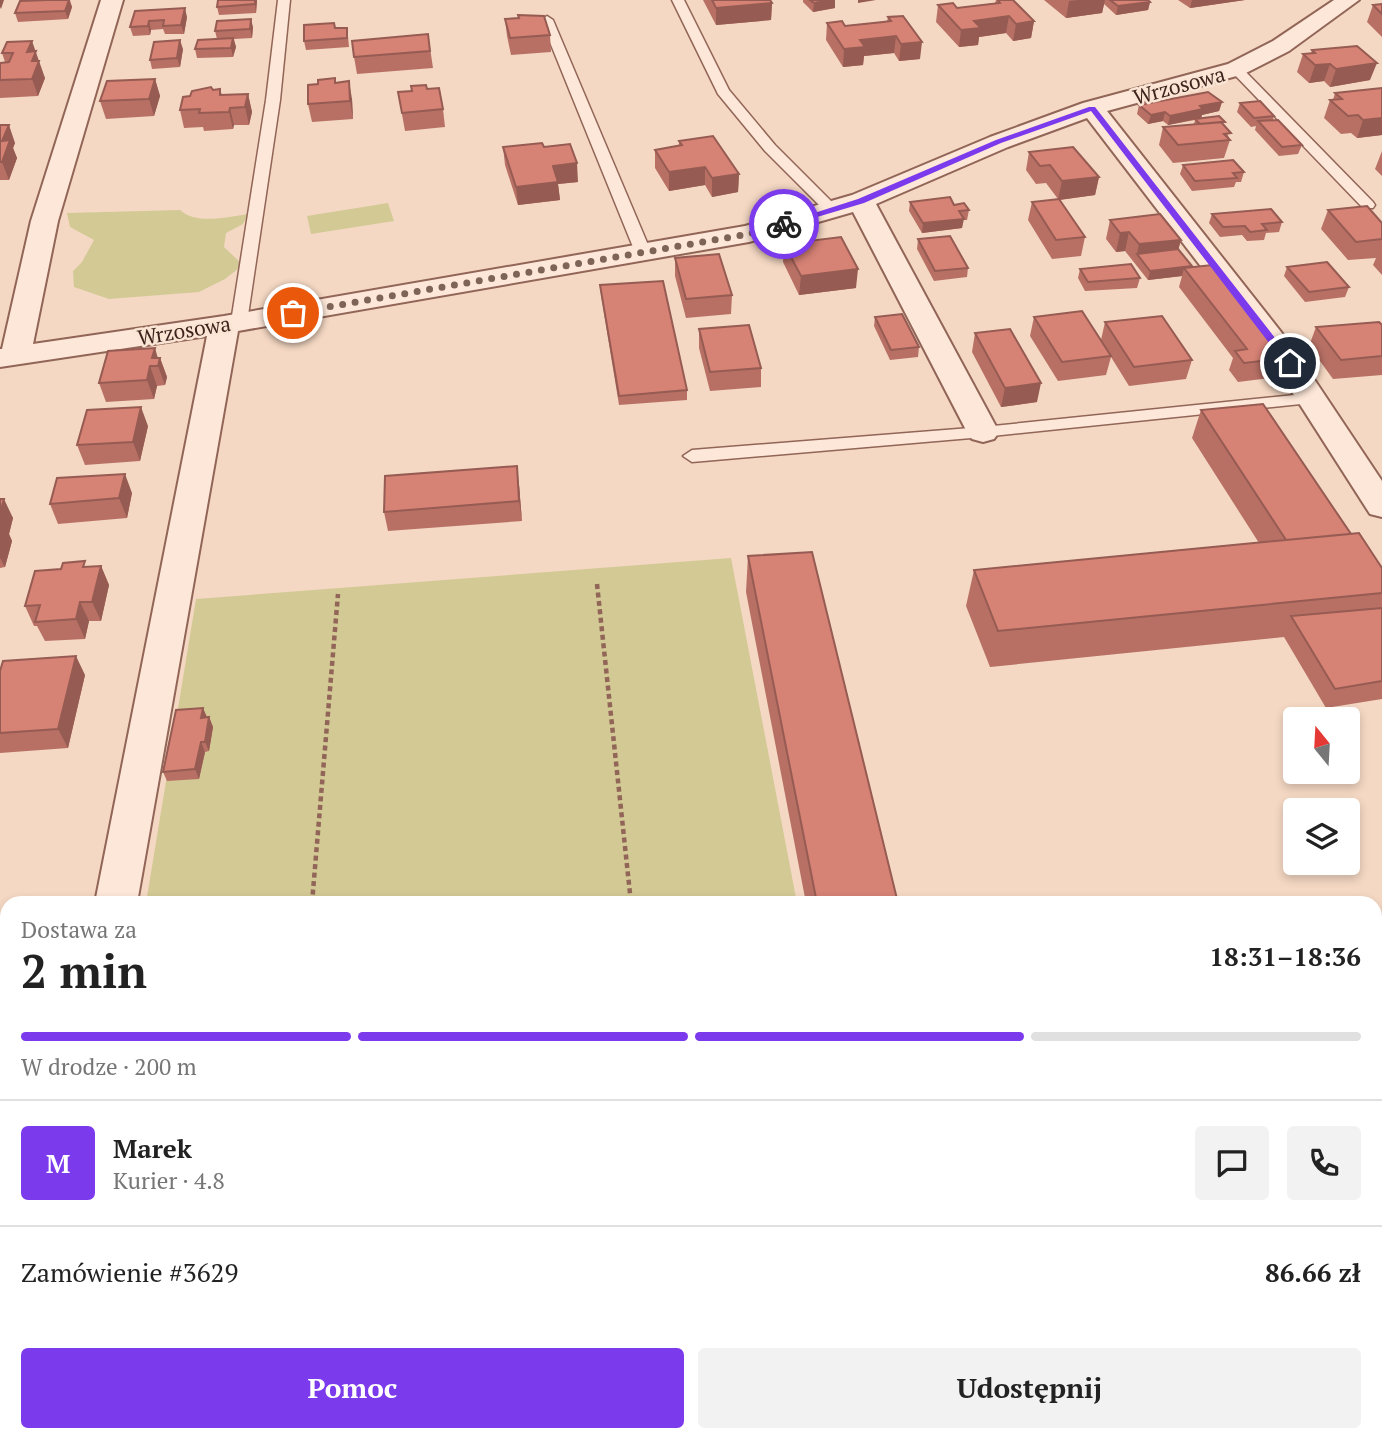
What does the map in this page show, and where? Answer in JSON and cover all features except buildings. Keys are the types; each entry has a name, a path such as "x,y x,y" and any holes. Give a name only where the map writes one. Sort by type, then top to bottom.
{"street":[{"name":"Wrzosowa","path":"112,0 66,144 8,357 231,323 749,234 861,201 999,142 1092,108 1236,69 1281,46 1348,0"},
{"path":"1092,108 1277,345 1382,504"},
{"path":"861,201 983,432"},
{"path":"117,896 231,323"}],"lane":[{"path":"231,323 273,100 284,0"},
{"path":"678,0 723,91 770,148 832,210"},
{"path":"547,20 643,252"},
{"path":"1236,69 1368,205"},
{"path":"692,456 983,432 1314,398"}],"path":[{"path":"597,584 630,896"},
{"path":"313,896 338,594"}],"shaded area":[{"path":"388,203 394,221 311,234 307,216"},
{"path":"180,210 187,215 203,219 248,214 243,224 226,233 224,247 243,265 225,279 199,292 109,299 74,287 73,271 82,262 94,240 70,227 67,213"},
{"path":"731,558 796,896 147,896 196,599"}],"way so far":[{"path":"293,313 749,234 784,224"}],"route":[{"path":"784,224 861,201 999,142 1092,108 1290,363"}]}
